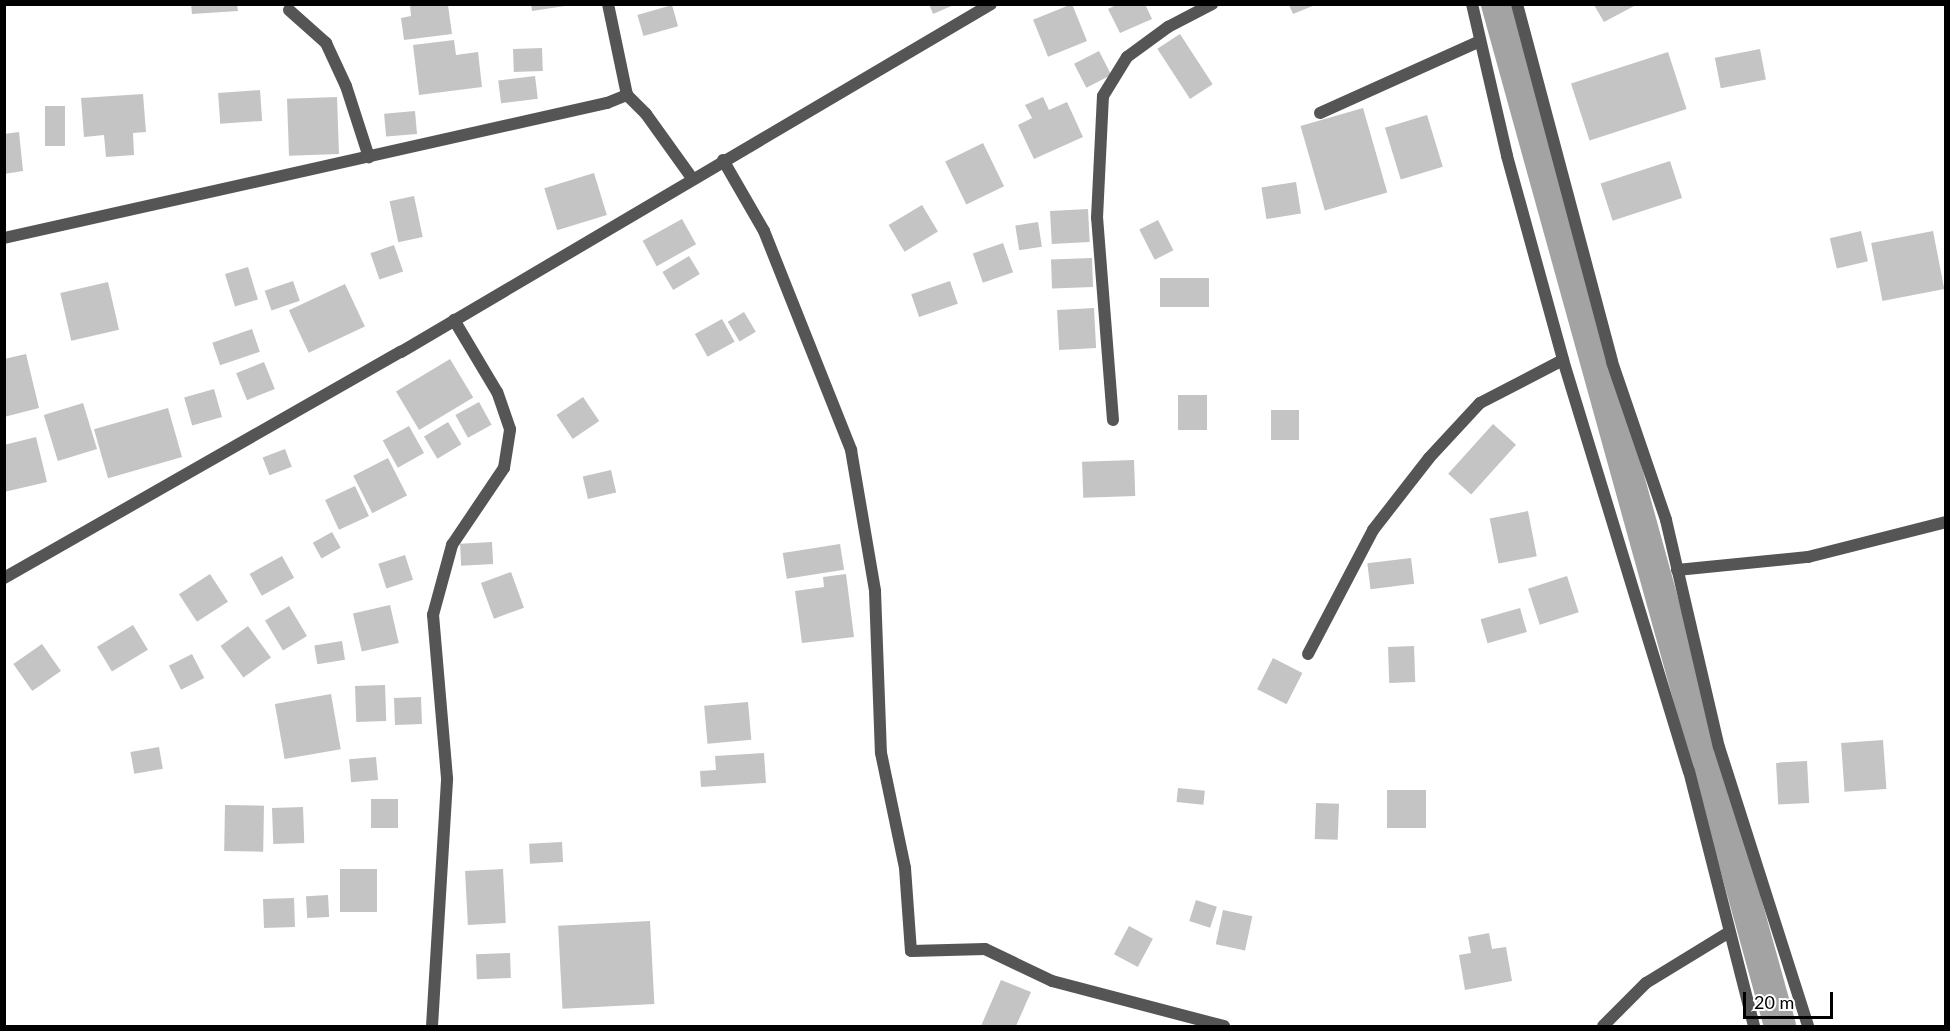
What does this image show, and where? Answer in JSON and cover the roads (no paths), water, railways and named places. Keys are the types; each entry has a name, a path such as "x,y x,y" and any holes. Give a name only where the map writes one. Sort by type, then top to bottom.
{"street":[{"path":"608,4 627,95 646,114 692,178"},
{"path":"4,578 454,320 991,4"},
{"path":"1113,420 1097,218 1103,96 1127,57 1168,27 1212,4"},
{"path":"1472,4 1563,360 1689,771 1728,933 1754,1026"},
{"path":"1518,4 1612,362 1666,520 1719,747 1808,1026"},
{"path":"289,10 326,43 346,86 369,157"},
{"path":"1320,113 1480,41"},
{"path":"4,238 607,103 627,95"},
{"path":"723,160 764,231 850,450 875,591 881,753 905,868 911,951 986,949 1053,981 1224,1026"},
{"path":"432,1026 447,778 433,615 452,545 504,468 510,429 497,392 454,320"},
{"path":"1308,654 1373,530 1429,458 1480,403 1563,360"},
{"path":"1677,570 1808,557 1946,522"},
{"path":"1603,1026 1646,983 1728,933"}],"waterway":[{"path":"1497,4 1780,1026"}]}
